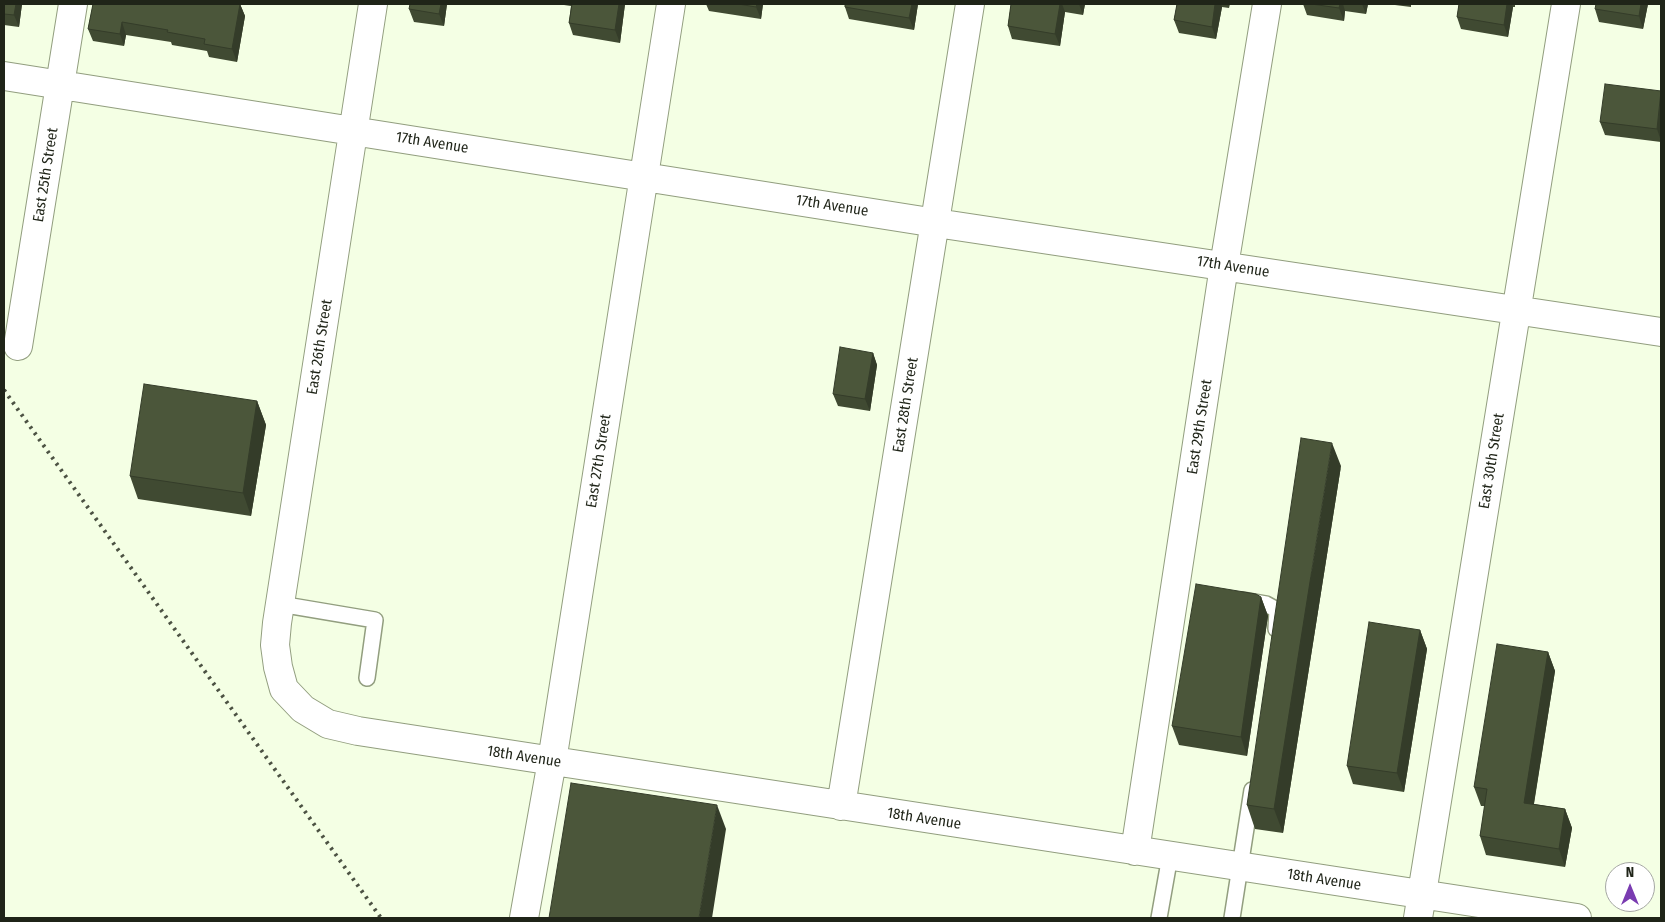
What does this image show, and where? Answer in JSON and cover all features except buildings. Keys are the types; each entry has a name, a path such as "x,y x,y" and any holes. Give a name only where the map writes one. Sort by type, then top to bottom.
{"street":[{"name":"East 25th Street","path":"18,346 73,4"},
{"name":"East 26th Street","path":"284,689 275,645 280,604 373,4"},
{"name":"East 27th Street","path":"524,918 552,761 671,4"},
{"name":"East 28th Street","path":"841,806 970,4"},
{"name":"East 29th Street","path":"1135,851 1183,589 1224,266 1266,4"},
{"name":"East 30th Street","path":"1420,906 1566,4"},
{"name":"17th Avenue","path":"4,76 936,223 1661,332"},
{"name":"18th Avenue","path":"284,689 303,709 328,724 358,732 1241,867 1420,906 1576,918"}],"lane":[{"path":"1227,597 1266,604 1276,610 1274,644"},
{"path":"280,604 375,620 367,678"},
{"path":"1232,918 1254,772"},
{"path":"1159,918 1170,856"}],"railway":[{"path":"4,390 381,918"}]}
